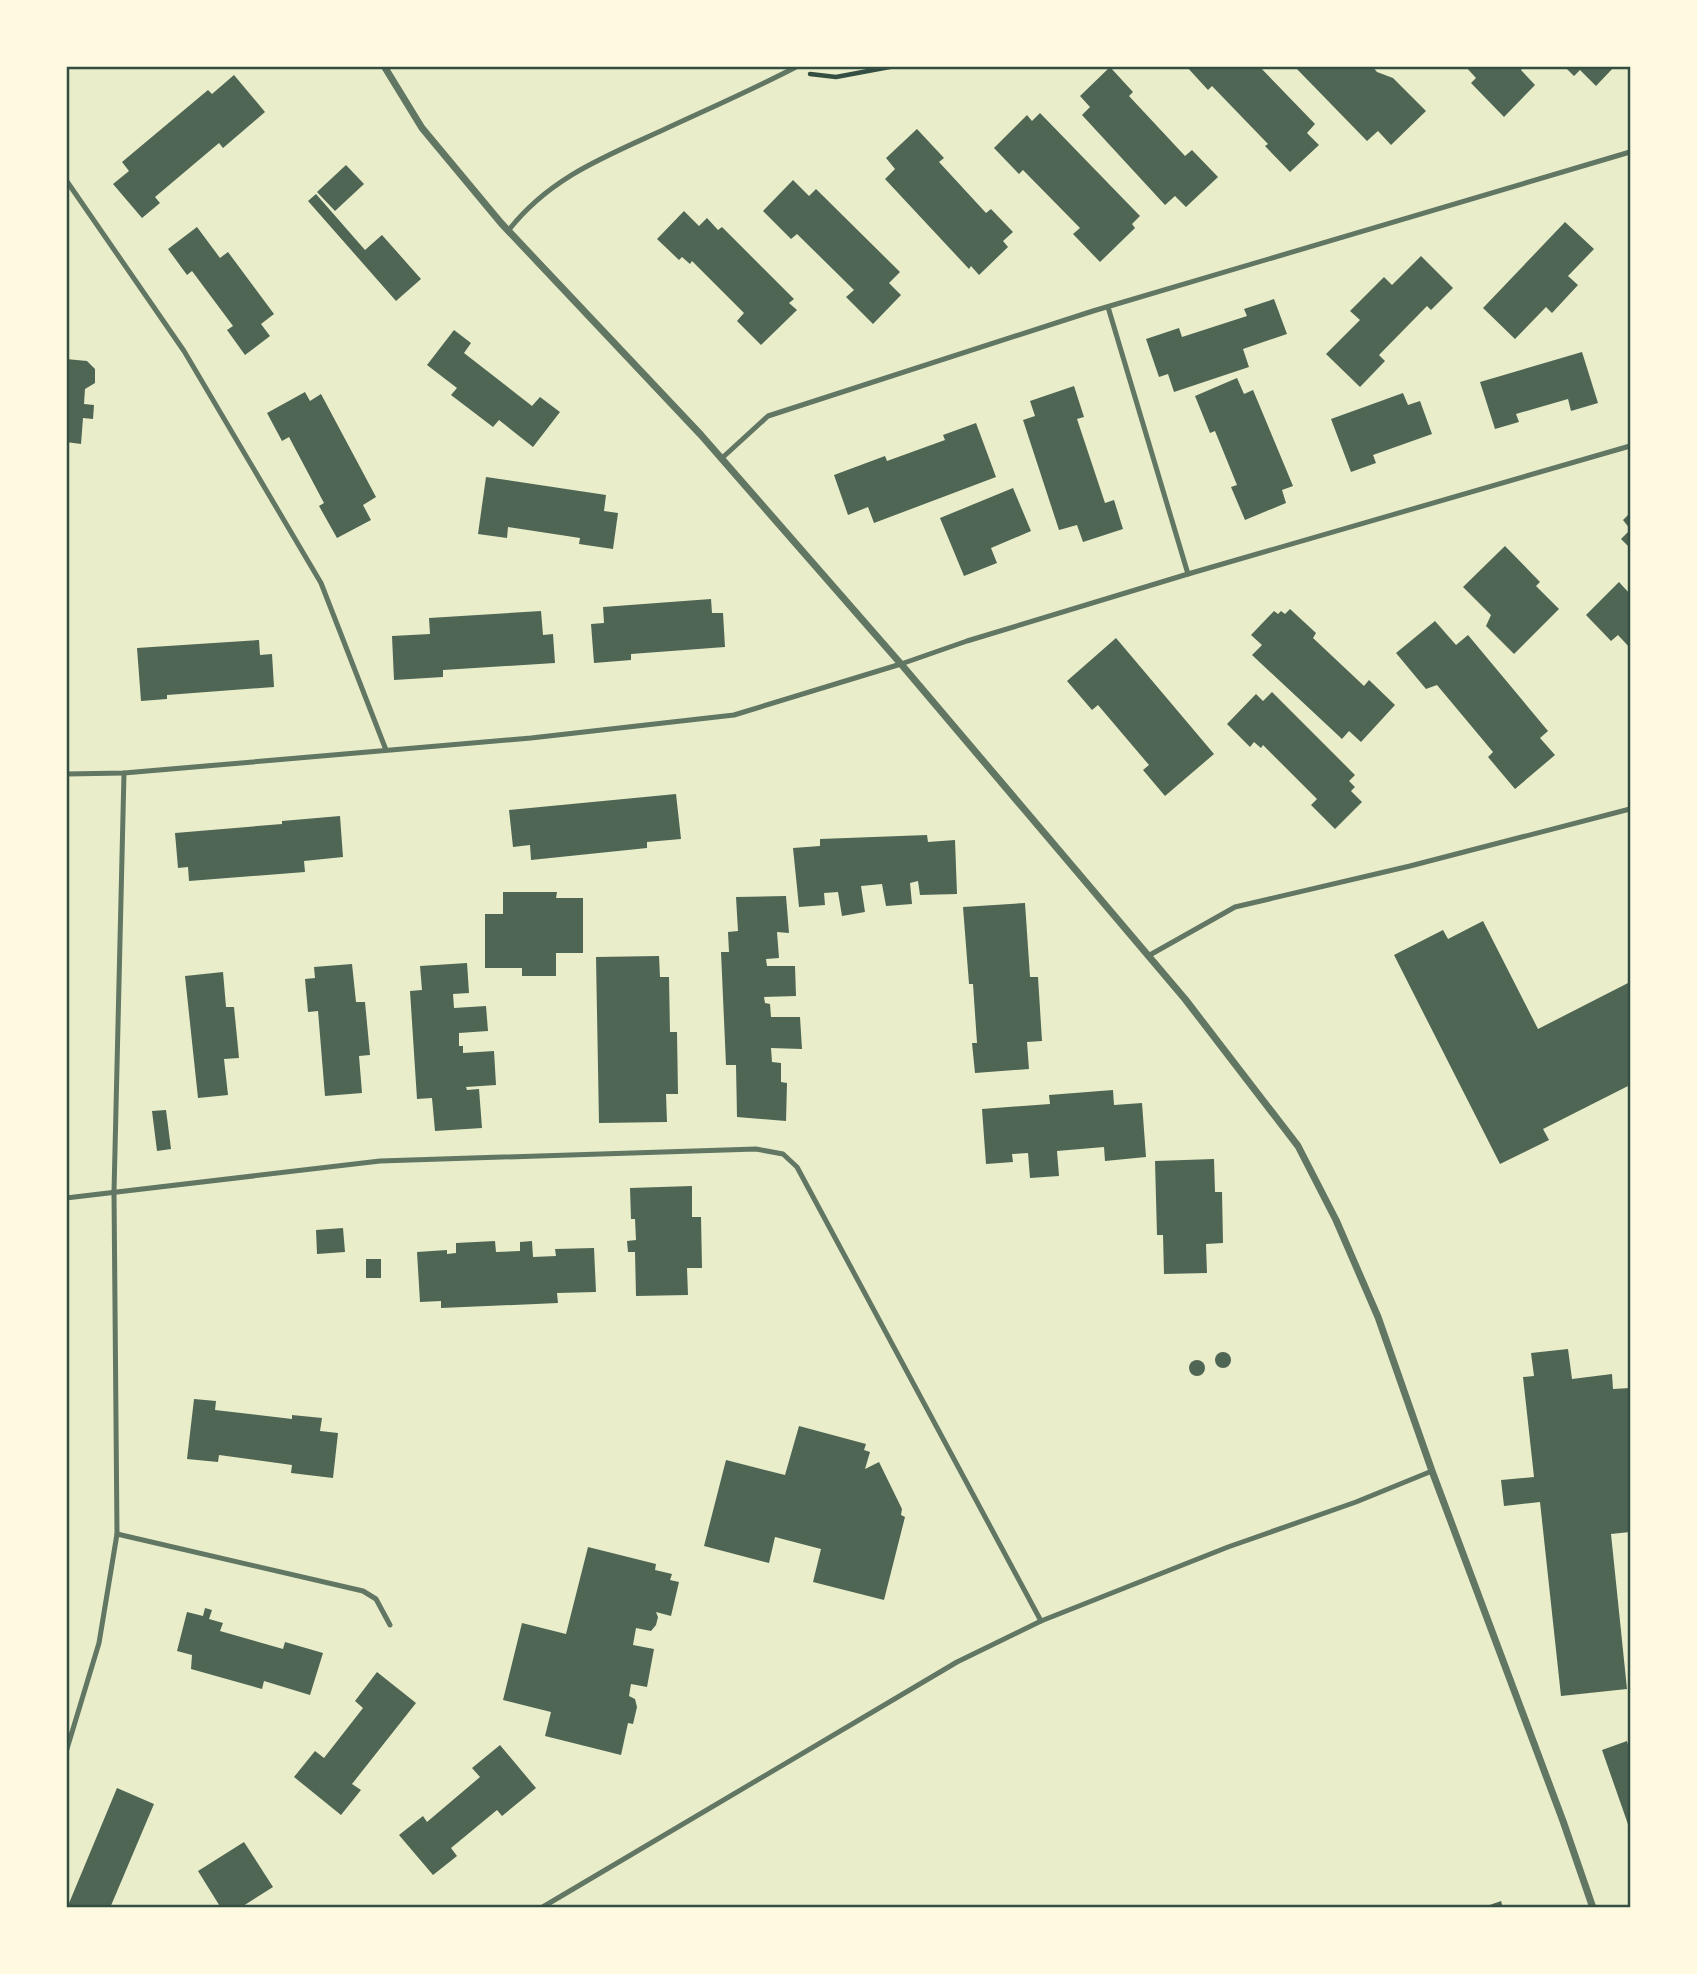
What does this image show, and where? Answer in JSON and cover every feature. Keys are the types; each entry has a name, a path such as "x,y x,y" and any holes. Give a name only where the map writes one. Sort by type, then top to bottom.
{"street":[{"path":"384,66 422,128 508,230 701,435 901,664 1185,999 1298,1146 1336,1220 1378,1317 1593,1908"}],"lane":[{"path":"508,230 539,196 572,174 604,156 798,66"},
{"path":"721,459 768,416 1108,307 1630,152"},
{"path":"66,180 184,351 321,583 386,750"},
{"path":"1108,307 1188,574"},
{"path":"66,774 124,773 531,738 734,715 901,664 967,640 1630,446"},
{"path":"66,1752 99,1643 117,1534 114,1192 124,773"},
{"path":"1148,956 1235,907 1410,866 1630,809"},
{"path":"66,1198 380,1161 756,1149 783,1154 804,1178 1041,1621"},
{"path":"541,1908 957,1662 1041,1621 1227,1547 1356,1502 1432,1471"},
{"path":"117,1534 363,1591 376,1599 390,1625"}],"path":[{"path":"789,71 836,78 895,66"}],"building":[{"path":"1186,66 1259,66 1315,124 1307,133 1319,145 1290,172 1265,146 1268,144 1212,86 1208,90"},
{"path":"1294,66 1372,66 1377,72 1393,78 1426,111 1391,145 1378,131 1367,141"},
{"path":"1465,66 1524,66 1521,70 1535,85 1504,117 1471,83 1476,78"},
{"path":"1564,66 1615,66 1596,86 1580,70 1574,76"},
{"path":"1110,67 1133,92 1129,96 1185,156 1192,150 1218,177 1186,207 1175,196 1165,205 1082,115 1090,107 1080,96"},
{"path":"234,75 265,112 223,148 219,143 155,197 160,203 142,218 113,184 129,171 122,162 208,90 212,94"},
{"path":"1040,113 1140,216 1132,224 1135,228 1100,262 1073,234 1080,228 1023,170 1019,174 994,148 1027,115 1032,121"},
{"path":"917,129 944,158 939,162 986,213 991,209 1013,232 1003,241 1008,247 979,275 971,266 969,269 885,179 895,169 886,158"},
{"path":"346,165 364,184 335,211 317,192"},
{"path":"793,180 809,196 816,189 900,272 889,283 901,295 873,324 846,297 854,290 797,234 791,239 763,211"},
{"path":"316,194 365,250 382,235 421,279 396,301 308,201"},
{"path":"684,211 699,226 707,218 718,230 722,227 794,299 789,303 797,310 761,345 737,321 744,313 692,261 690,264 682,257 679,260 657,239"},
{"path":"1565,222 1594,249 1568,276 1578,285 1552,313 1546,307 1515,339 1483,308"},
{"path":"197,227 220,258 228,252 274,314 261,324 270,336 245,355 227,330 233,326 192,271 187,275 168,249"},
{"path":"1421,256 1453,288 1431,310 1427,306 1379,355 1385,361 1360,387 1326,354 1360,320 1350,311 1384,277 1392,285"},
{"path":"1274,299 1287,334 1243,349 1249,367 1174,392 1168,374 1159,377 1146,339 1179,328 1182,337 1247,316 1244,309"},
{"path":"454,330 471,343 464,353 532,406 540,397 560,412 533,447 499,420 493,427 451,395 457,388 427,365"},
{"path":"1582,352 1598,403 1571,411 1568,399 1516,414 1519,422 1495,429 1480,382"},
{"path":"66,359 87,361 95,369 95,383 85,389 84,404 94,405 93,419 83,418 81,444 66,442"},
{"path":"1237,378 1244,394 1253,390 1293,486 1282,490 1286,503 1245,520 1231,487 1237,485 1215,431 1210,433 1195,396"},
{"path":"1074,386 1084,417 1077,419 1105,503 1114,500 1123,529 1083,542 1077,525 1059,530 1023,420 1035,416 1030,401"},
{"path":"305,392 310,401 321,394 376,497 363,505 371,520 337,538 319,506 324,503 289,437 282,441 267,413"},
{"path":"1403,393 1408,405 1420,401 1432,434 1373,455 1376,463 1351,472 1331,419"},
{"path":"976,423 996,477 874,523 868,507 848,515 834,475 885,456 887,461 945,440 943,435"},
{"path":"486,477 606,495 604,511 618,513 613,549 579,544 580,538 508,527 507,538 478,534"},
{"path":"1013,488 1031,531 991,548 997,563 964,576 940,518"},
{"path":"1630,513 1630,529 1623,520"},
{"path":"1630,530 1630,548 1621,539"},
{"path":"1505,546 1540,582 1536,586 1559,609 1514,654 1486,626 1491,615 1463,587"},
{"path":"1619,582 1630,594 1630,648 1618,635 1611,641 1586,615"},
{"path":"711,599 712,613 723,613 725,647 631,654 631,660 594,663 591,624 604,623 603,607"},
{"path":"1290,609 1316,633 1313,638 1364,686 1369,680 1395,705 1361,742 1349,731 1342,739 1252,655 1262,645 1251,635 1274,611 1285,614"},
{"path":"541,611 543,635 553,634 555,663 443,670 443,677 394,680 392,636 430,634 429,618"},
{"path":"1435,621 1456,645 1468,635 1548,731 1540,738 1555,755 1515,789 1488,757 1493,752 1437,685 1426,689 1396,653"},
{"path":"1116,638 1214,754 1165,796 1143,770 1149,765 1098,705 1092,710 1067,681"},
{"path":"259,640 260,655 272,654 274,687 167,695 167,699 141,701 137,648"},
{"path":"1272,692 1355,775 1349,781 1355,787 1351,791 1362,802 1335,829 1311,805 1317,799 1263,745 1261,748 1254,742 1250,747 1227,724 1256,694 1263,701"},
{"path":"676,794 681,839 647,842 647,848 531,860 530,845 513,847 509,810"},
{"path":"340,816 343,857 304,861 305,872 189,881 188,867 178,868 175,833"},
{"path":"927,835 928,842 955,840 957,894 920,895 918,881 910,883 912,904 886,906 882,884 861,886 865,912 842,916 838,892 824,893 825,905 799,907 793,848 820,846 820,839"},
{"path":"503,892 557,892 556,898 583,898 583,953 556,953 556,976 522,976 522,968 485,968 485,914 503,914"},
{"path":"786,896 789,933 777,932 779,958 766,959 767,966 795,966 796,996 764,997 765,1003 770,1004 771,1017 800,1017 802,1049 771,1048 772,1062 781,1063 781,1082 787,1083 786,1121 737,1117 736,1065 726,1065 721,952 729,952 728,932 738,931 736,897"},
{"path":"1025,903 1030,977 1038,977 1042,1041 1027,1042 1029,1069 975,1073 972,1043 977,1043 973,984 969,984 963,907"},
{"path":"1483,921 1538,1029 1630,982 1630,1085 1543,1129 1549,1140 1500,1164 1394,955 1443,930 1448,939"},
{"path":"659,956 660,977 669,977 670,1032 677,1032 678,1094 666,1094 667,1122 599,1123 596,957"},
{"path":"467,963 469,993 453,994 454,1008 486,1006 488,1031 459,1033 459,1046 463,1046 463,1053 494,1051 496,1085 466,1087 467,1090 479,1089 482,1128 435,1131 432,1098 417,1099 410,991 422,990 420,966"},
{"path":"352,964 356,1002 365,1002 370,1055 359,1056 362,1093 325,1096 318,1011 308,1012 305,979 315,978 314,967"},
{"path":"223,972 226,1007 234,1007 239,1058 224,1059 228,1095 198,1098 185,976"},
{"path":"1113,1090 1114,1105 1142,1103 1146,1157 1105,1161 1104,1147 1057,1151 1059,1176 1030,1178 1028,1153 1012,1154 1013,1162 986,1164 982,1109 1050,1104 1049,1095"},
{"path":"166,1110 171,1149 157,1151 152,1111"},
{"path":"1214,1159 1215,1192 1222,1192 1223,1243 1206,1244 1207,1273 1164,1274 1163,1235 1157,1235 1155,1161"},
{"path":"692,1186 692,1217 701,1217 702,1268 687,1268 688,1295 636,1296 635,1252 628,1252 627,1241 636,1240 635,1219 631,1219 630,1188"},
{"path":"343,1228 345,1252 317,1254 316,1230"},
{"path":"495,1241 496,1252 520,1251 520,1242 532,1241 533,1257 556,1256 555,1249 594,1248 596,1292 557,1293 558,1303 441,1308 441,1301 420,1302 417,1252 447,1250 447,1254 456,1253 456,1243"},
{"path":"366,1259 381,1259 381,1278 366,1278"},
{"path":"1568,1349 1572,1379 1612,1374 1613,1389 1630,1388 1630,1532 1611,1534 1627,1689 1561,1696 1540,1502 1504,1506 1501,1480 1534,1477 1523,1377 1534,1376 1531,1353"},
{"path":"1220,1352 1226,1352 1231,1360 1229,1366 1220,1368 1215,1363 1215,1357"},
{"path":"1197,1360 1205,1368 1197,1376 1189,1368"},
{"path":"194,1399 216,1401 215,1410 292,1419 292,1415 322,1418 320,1431 338,1433 333,1478 291,1473 292,1465 219,1455 218,1462 187,1459"},
{"path":"799,1426 866,1444 864,1450 870,1452 865,1469 879,1462 902,1509 901,1515 905,1517 884,1600 813,1582 821,1549 775,1537 769,1563 704,1546 726,1460 785,1475"},
{"path":"588,1547 656,1564 655,1570 672,1574 670,1580 679,1582 671,1616 656,1612 656,1625 651,1631 636,1628 633,1645 654,1649 647,1687 631,1684 629,1696 635,1699 637,1707 633,1724 628,1723 621,1755 545,1736 551,1712 503,1700 522,1623 566,1634"},
{"path":"205,1608 212,1610 209,1619 223,1623 220,1631 283,1649 285,1642 323,1653 310,1695 264,1681 262,1689 191,1669 192,1655 177,1651 187,1612 203,1616"},
{"path":"377,1672 416,1703 352,1784 361,1790 341,1815 294,1777 315,1751 324,1758 363,1708 355,1701"},
{"path":"1627,1741 1630,1752 1630,1830 1602,1750"},
{"path":"500,1745 536,1788 502,1816 497,1810 451,1848 457,1856 433,1875 399,1835 423,1816 427,1822 480,1777 472,1768"},
{"path":"117,1788 154,1804 110,1908 67,1908"},
{"path":"244,1842 273,1887 240,1908 221,1908 198,1871"},
{"path":"1501,1901 1503,1908 1484,1908 1484,1907"}]}
